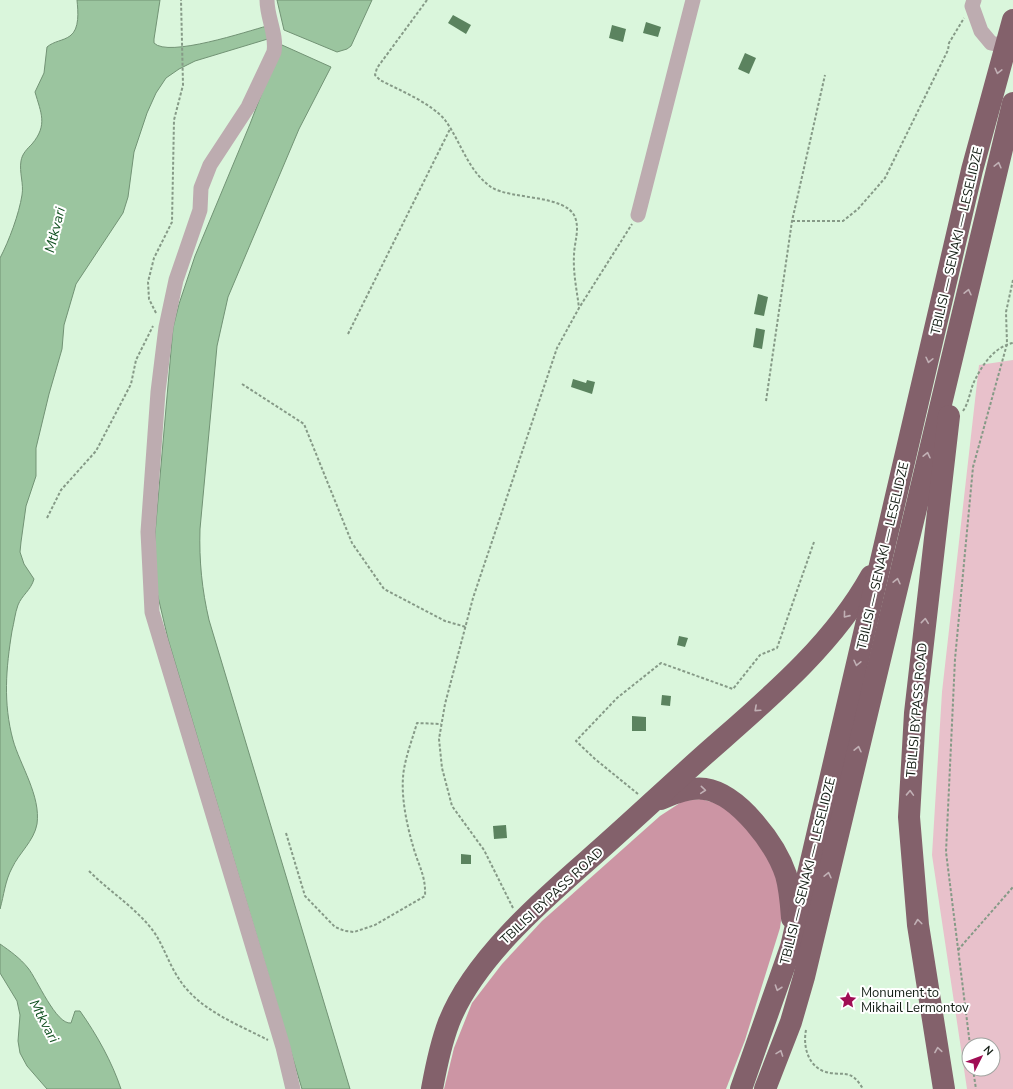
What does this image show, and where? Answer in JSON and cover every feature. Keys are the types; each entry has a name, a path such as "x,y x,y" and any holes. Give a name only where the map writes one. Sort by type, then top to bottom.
{"highway":[{"name":"TBILISI — SENAKI — LESELIDZE","path":"741,1089 767,1021 794,935 972,170 1004,46 1013,20"},
{"name":"TBILISI — SENAKI — LESELIDZE","path":"765,1089 791,1022 804,977 932,436 1013,103"},
{"name":"TBILISI BYPASS ROAD","path":"944,1089 918,925 909,817 915,713 959,330"},
{"name":"TBILISI BYPASS ROAD","path":"432,1089 449,1022 471,982 498,946 518,924 564,881 765,702 835,629 860,595 872,574 885,544"},
{"name":"TBILISI BYPASS ROAD","path":"651,805 682,791 704,789 724,796 743,811 769,842 783,866 789,890 794,935"}],"street":[{"path":"267,0 267,12 276,43 274,52 248,107 210,165 201,188 200,210 176,280 166,327 160,378 148,532 152,612 283,1047 293,1089"},
{"path":"638,215 693,0"},
{"path":"973,3 981,32 991,43 1004,46"}],"path":[{"path":"158,318 149,299 148,282 154,258 172,222 174,120 183,85 181,0"},
{"path":"427,0 377,68 375,75 380,80 428,106 444,119 474,170 493,188 518,196 550,200 568,209 575,217 577,236 574,257 579,308"},
{"path":"792,222 843,221 858,209 885,178 948,50 949,43 973,3"},
{"path":"766,401 792,222 825,75"},
{"path":"348,334 450,129"},
{"path":"518,924 514,908 484,850 452,806 442,768 439,739 441,724 473,598 557,348 579,308 638,215"},
{"path":"969,1037 946,852 955,658 973,467 1007,344 1006,312 1013,280"},
{"path":"47,518 61,490 96,451 131,384 136,360 154,325"},
{"path":"948,424 964,409 974,383 993,352 1007,344 1013,343"},
{"path":"242,384 304,424 352,543 384,589 445,621 466,627"},
{"path":"651,805 638,793 595,760 576,741 617,698 661,663 733,688 760,655 777,648 814,542"},
{"path":"286,833 306,896 335,927 345,931 354,932 375,925 425,896 426,882 413,846 405,808 403,778 404,765 417,723 441,724"},
{"path":"89,871 103,885 131,906 152,930 179,979 193,997 221,1016 283,1047"},
{"path":"958,950 1013,887"},
{"path":"807,1026 805,1046 809,1059 823,1070 846,1073 859,1082 863,1089"},
{"path":"974,1077 976,1089"}],"shaded area":[{"path":"1013,360 1013,1089 967,1089 965,1077 1001,1077 1001,1037 961,1037 961,1049 932,855 942,692 979,365"},
{"path":"701,799 722,805 743,820 774,859 783,906 780,928 745,1040 726,1089 444,1089 454,1048 472,1003 502,964 542,921 660,816 683,801"}],"water":[{"name":"Mtkvari","path":"77,0 160,0 154,43 162,47 191,46 227,38 267,26 271,38 195,61 166,78 156,93 147,113 134,152 128,197 123,213 76,284 64,325 62,349 36,448 36,476 26,506 20,552 24,564 34,579 17,608 8,658 6,686 10,726 16,750 33,792 36,803 37,824 33,836 15,862 10,873 0,909 0,258 7,244 21,202 22,158 37,137 42,125 41,113 35,92 44,73 47,47 67,38 73,33 78,20"},
{"path":"277,0 372,0 351,46 337,52 284,30"},
{"path":"282,45 331,67 299,129 228,297 217,346 200,529 201,564 204,598 209,620 350,1089 302,1089 168,639 155,584 155,534 173,328 179,304 195,256"},
{"name":"Mtkvari","path":"0,944 28,968 59,1017 65,1022 71,1023 75,1011 80,1011 104,1049 121,1089 47,1089 27,1066 20,1053 18,1041 20,1015 17,1001 0,973"}],"building":[{"path":"453,15 471,25 466,34 448,23"},
{"path":"646,22 661,27 658,37 643,33"},
{"path":"612,25 626,29 623,42 609,38"},
{"path":"745,53 756,58 749,74 738,69"},
{"path":"758,294 768,297 764,316 754,314"},
{"path":"756,328 765,330 762,349 753,347"},
{"path":"573,379 586,383 587,380 595,382 592,394 571,387"},
{"path":"679,636 688,638 685,647 677,645"},
{"path":"662,695 671,696 670,706 661,705"},
{"path":"632,716 646,717 646,731 632,731"},
{"path":"506,825 507,838 494,839 493,826"},
{"path":"461,854 471,855 471,864 461,864"}],"place":[{"name":"Monument to Mikhail Lermontov","path":"848,1000"}]}
